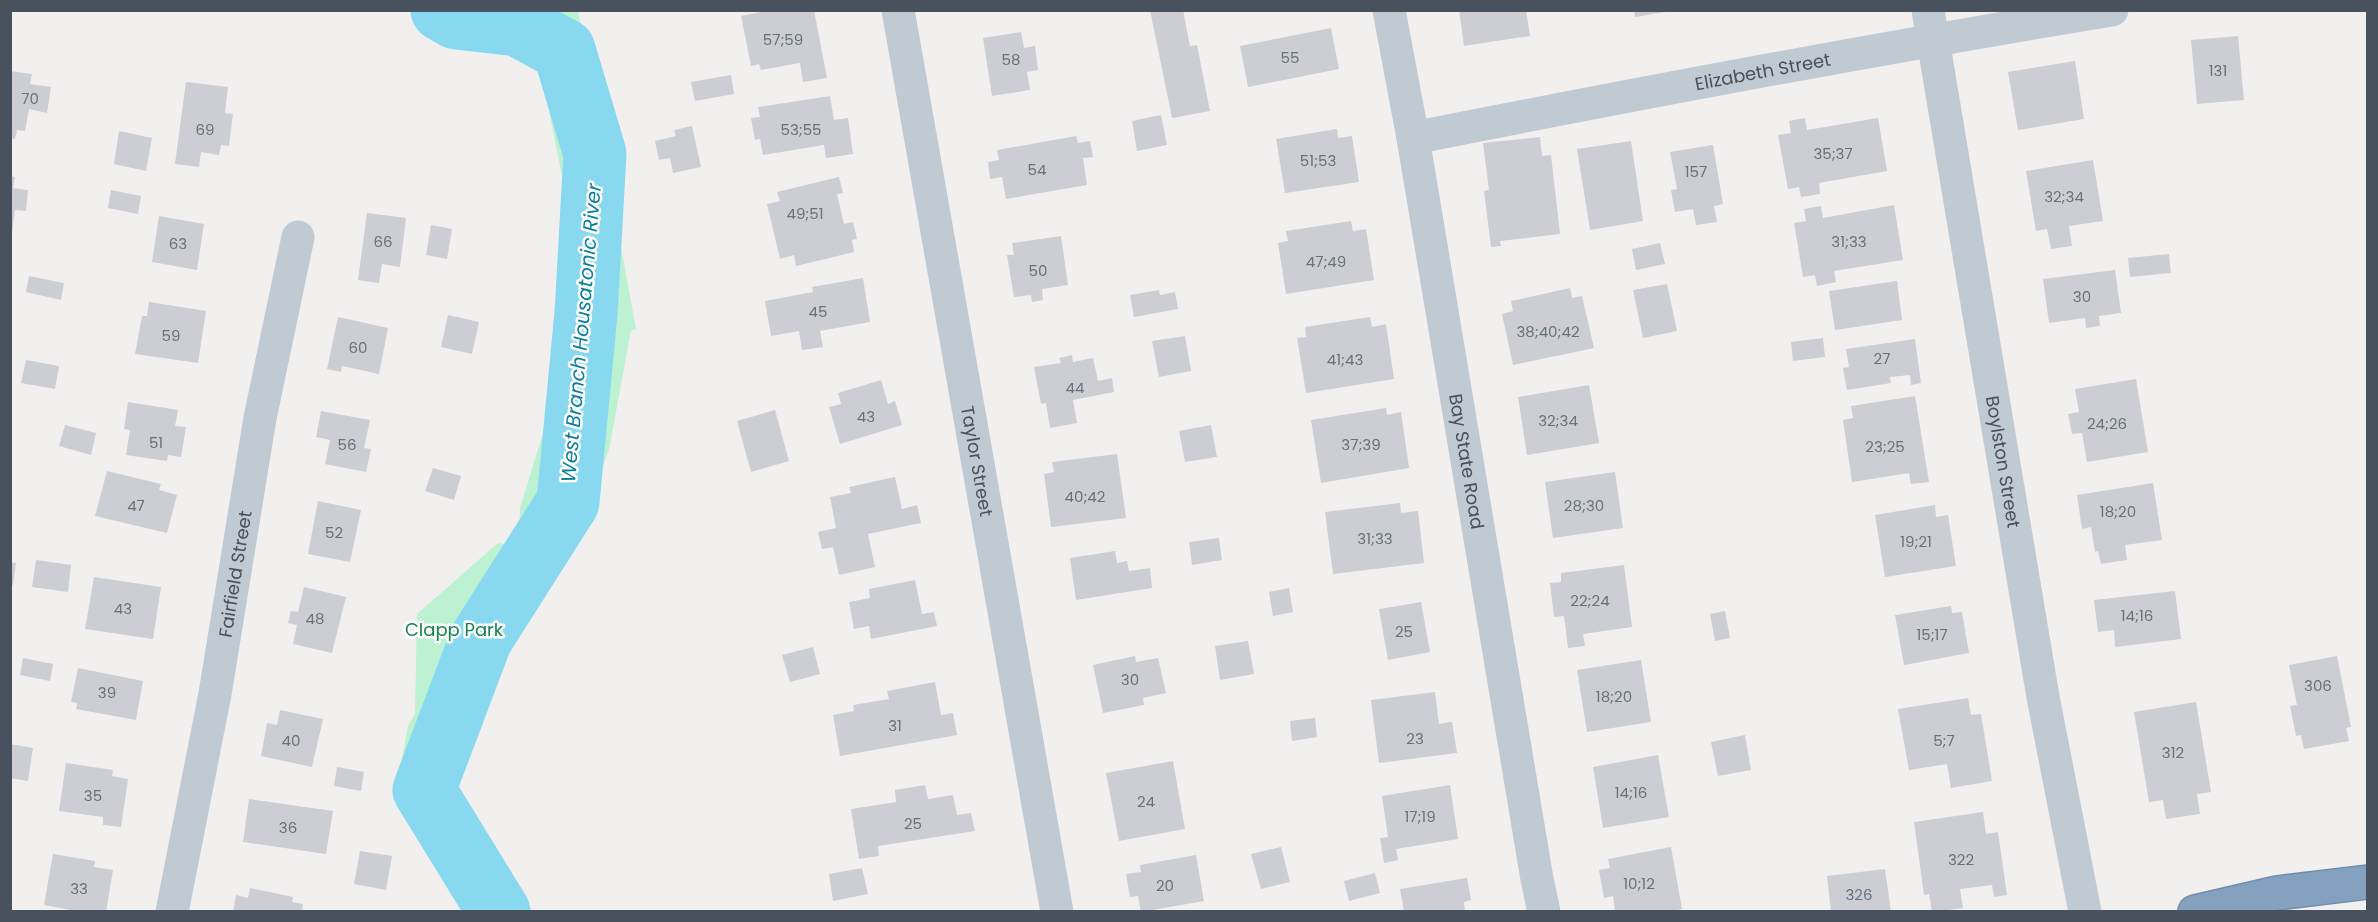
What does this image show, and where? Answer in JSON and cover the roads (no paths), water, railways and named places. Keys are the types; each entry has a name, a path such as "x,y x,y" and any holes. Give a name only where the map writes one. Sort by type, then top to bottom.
{"highway":[{"path":"2195,912 2277,893 2367,882"}],"street":[{"name":"Taylor Street","path":"898,10 1057,912"},
{"name":"Bay State Road","path":"1389,10 1413,138 1544,912"},
{"name":"Elizabeth Street","path":"1413,138 1680,85 1931,25 2112,10"},
{"name":"Boylston Street","path":"1931,25 2043,697 2085,912"},
{"name":"Fairfield Street","path":"172,912 214,694 261,418 298,237"}],"waterway":[{"name":"West Branch Housatonic River","path":"442,10 456,18 518,25 564,50 595,154 586,313 568,502 481,639 424,790 499,912"}],"park label":[{"name":"Clapp Park","path":"454,629"}]}
